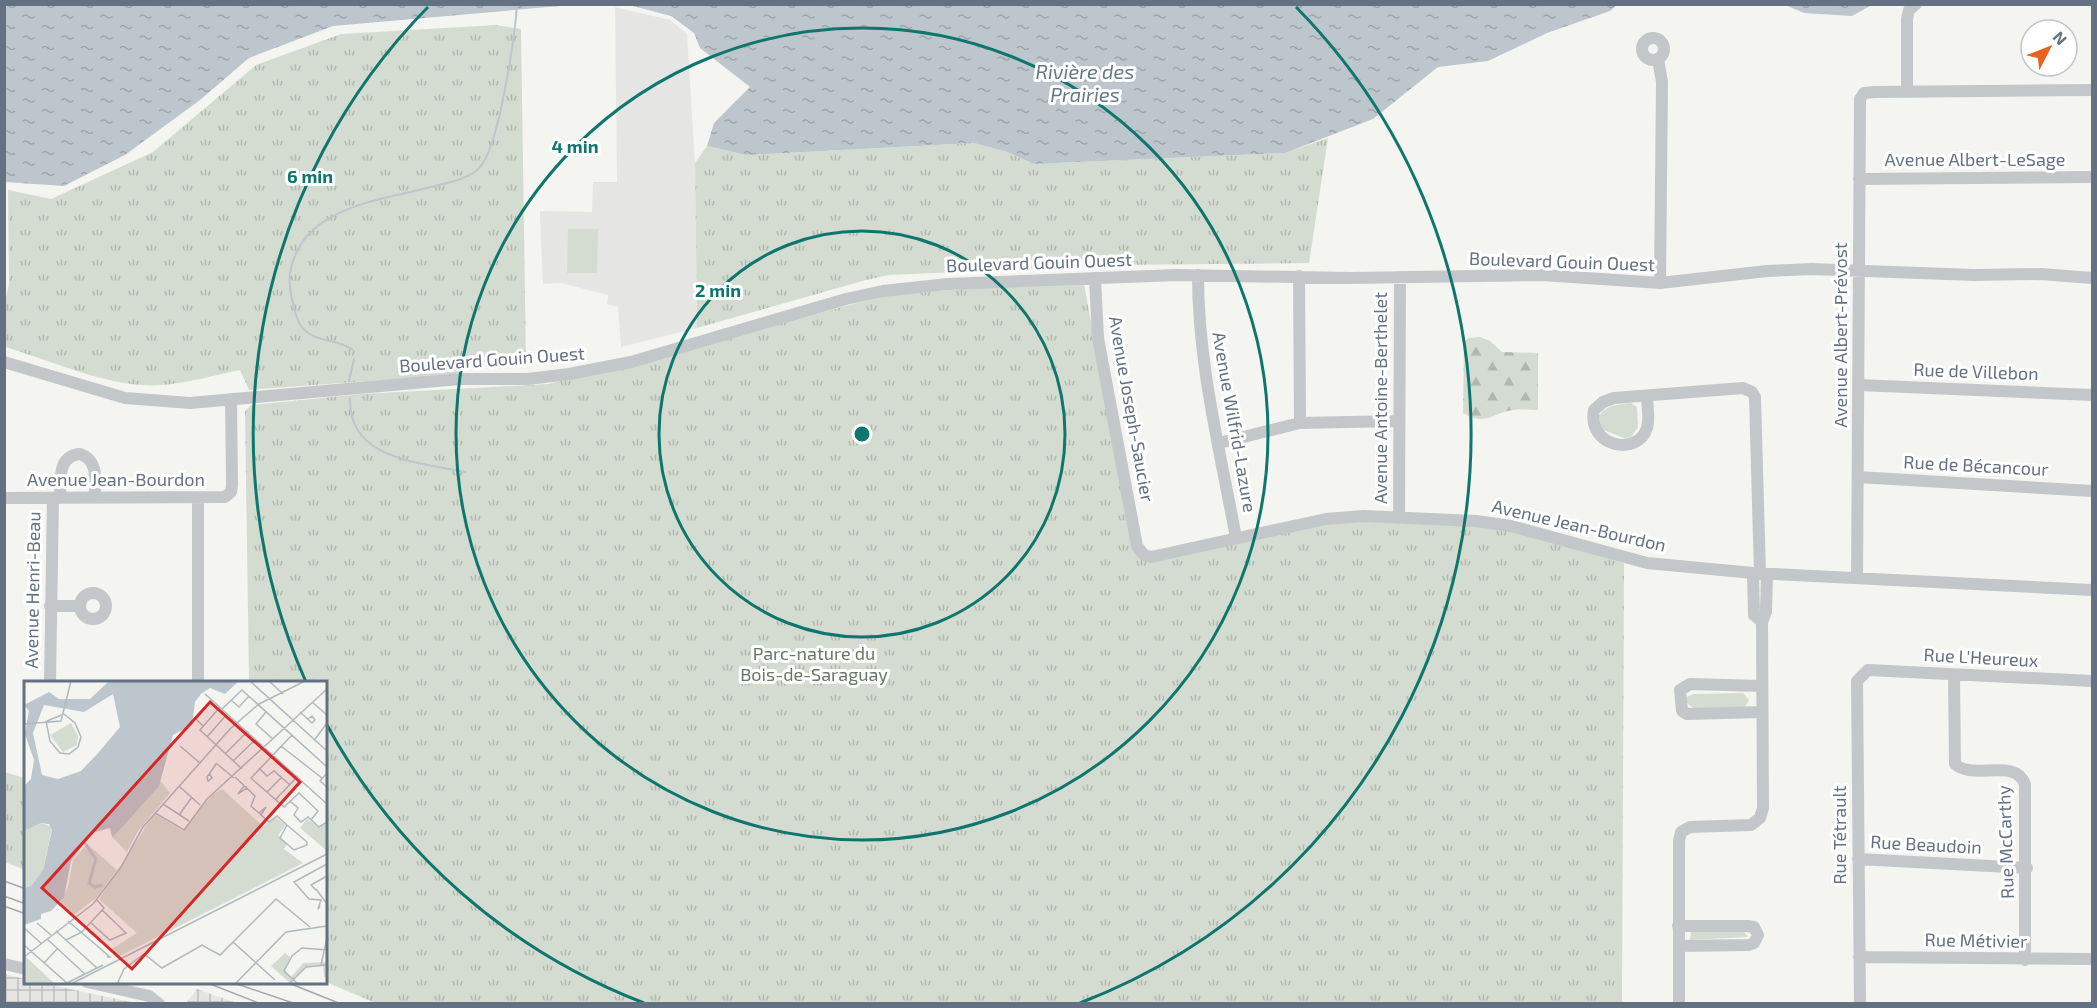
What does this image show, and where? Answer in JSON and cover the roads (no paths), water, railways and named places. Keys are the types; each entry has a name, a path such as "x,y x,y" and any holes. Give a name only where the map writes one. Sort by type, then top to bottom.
{"street":[{"path":"1914,5 1907,19 1907,92 2092,90"},
{"path":"1658,59 1662,81 1660,283"},
{"name":"Avenue Albert-Prévost","path":"1857,578 1859,102 1864,93 1907,92"},
{"name":"Avenue Albert-LeSage","path":"1859,179 2092,177"},
{"name":"Boulevard Gouin Ouest","path":"4,362 125,398 181,403 459,379 528,379 569,374 631,362 813,307 874,293 948,284 1198,275 1400,278 1542,275 1660,283 1767,271 1858,270 1974,275 2041,274 2092,278"},
{"name":"Avenue Wilfrid-Lazure","path":"1198,275 1200,337 1207,388 1236,538"},
{"path":"1299,276 1300,423"},
{"name":"Avenue Joseph-Saucier","path":"1095,278 1098,338 1137,546"},
{"name":"Avenue Antoine-Berthelet","path":"1399,518 1400,278"},
{"name":"Rue de Villebon","path":"1859,385 2092,395"},
{"path":"1647,396 1646,429 1637,441 1628,444 1614,443 1600,437 1594,430 1594,410 1603,402 1647,396 1743,388 1752,392 1755,397 1760,574 1754,615 1762,622 1763,808 1760,818 1751,825 1690,827 1681,832 1678,926 1679,1004"},
{"name":"Avenue Jean-Bourdon","path":"4,498 228,496 232,484 231,399"},
{"path":"1219,443 1300,423 1399,421"},
{"name":"Avenue Henri-Beau","path":"50,681 50,606 56,498 62,465 67,458 80,454 88,457 93,464 95,498"},
{"name":"Rue de Bécancour","path":"1858,477 2092,490"},
{"path":"198,498 198,681"},
{"name":"Avenue Jean-Bourdon","path":"1137,546 1144,555 1151,557 1326,519 1399,518 1476,521 1511,526 1647,563 1760,574 2092,590"},
{"path":"50,606 79,606"},
{"name":"Rue L'Heureux","path":"1868,670 2092,681"},
{"name":"Rue Tétrault","path":"1860,1004 1857,681 1868,670"},
{"name":"Rue McCarthy","path":"1954,675 1955,764 1966,770 2014,771 2022,776 2025,784 2027,868 2025,960"},
{"path":"1762,686 1690,684 1680,690 1680,706 1687,714 1762,712"},
{"name":"Rue Beaudoin","path":"1858,859 2027,868"},
{"path":"1678,926 1748,926 1754,927 1758,935 1754,943 1748,945 1679,946"},
{"name":"Rue Métivier","path":"1859,957 2092,959"},
{"path":"4,964 24,969"},
{"path":"96,984 149,996 159,1004"}],"water":[{"path":"4,5 571,5 333,26 249,58 200,100 125,155 64,186 5,182"},
{"name":"Rivière des Prairies","path":"629,5 1617,5 1610,11 1547,33 1488,61 1438,67 1373,119 1285,153 1034,164 1007,152 974,143 746,155 707,146 714,123 750,87 700,48 694,33 671,16"},
{"path":"1785,5 1872,5 1852,16 1804,13"}],"waterway":[{"path":"353,350 312,335 298,321 290,285 290,273 297,250 310,233 327,219 348,209 455,181 466,177 480,167 487,156 500,115 517,4"},
{"path":"349,381 354,359"},
{"path":"350,398 352,419 361,434 373,446 408,461 465,472"}],"tram line":[{"path":"4,881 24,888"},
{"path":"4,896 24,903"},
{"path":"4,906 24,913"},
{"path":"210,984 261,1004"},
{"path":"237,984 296,1004"},
{"path":"291,984 341,1004"}],"park label":[{"name":"Parc-nature du Bois-de-Saraguay","path":"814,664"}]}
